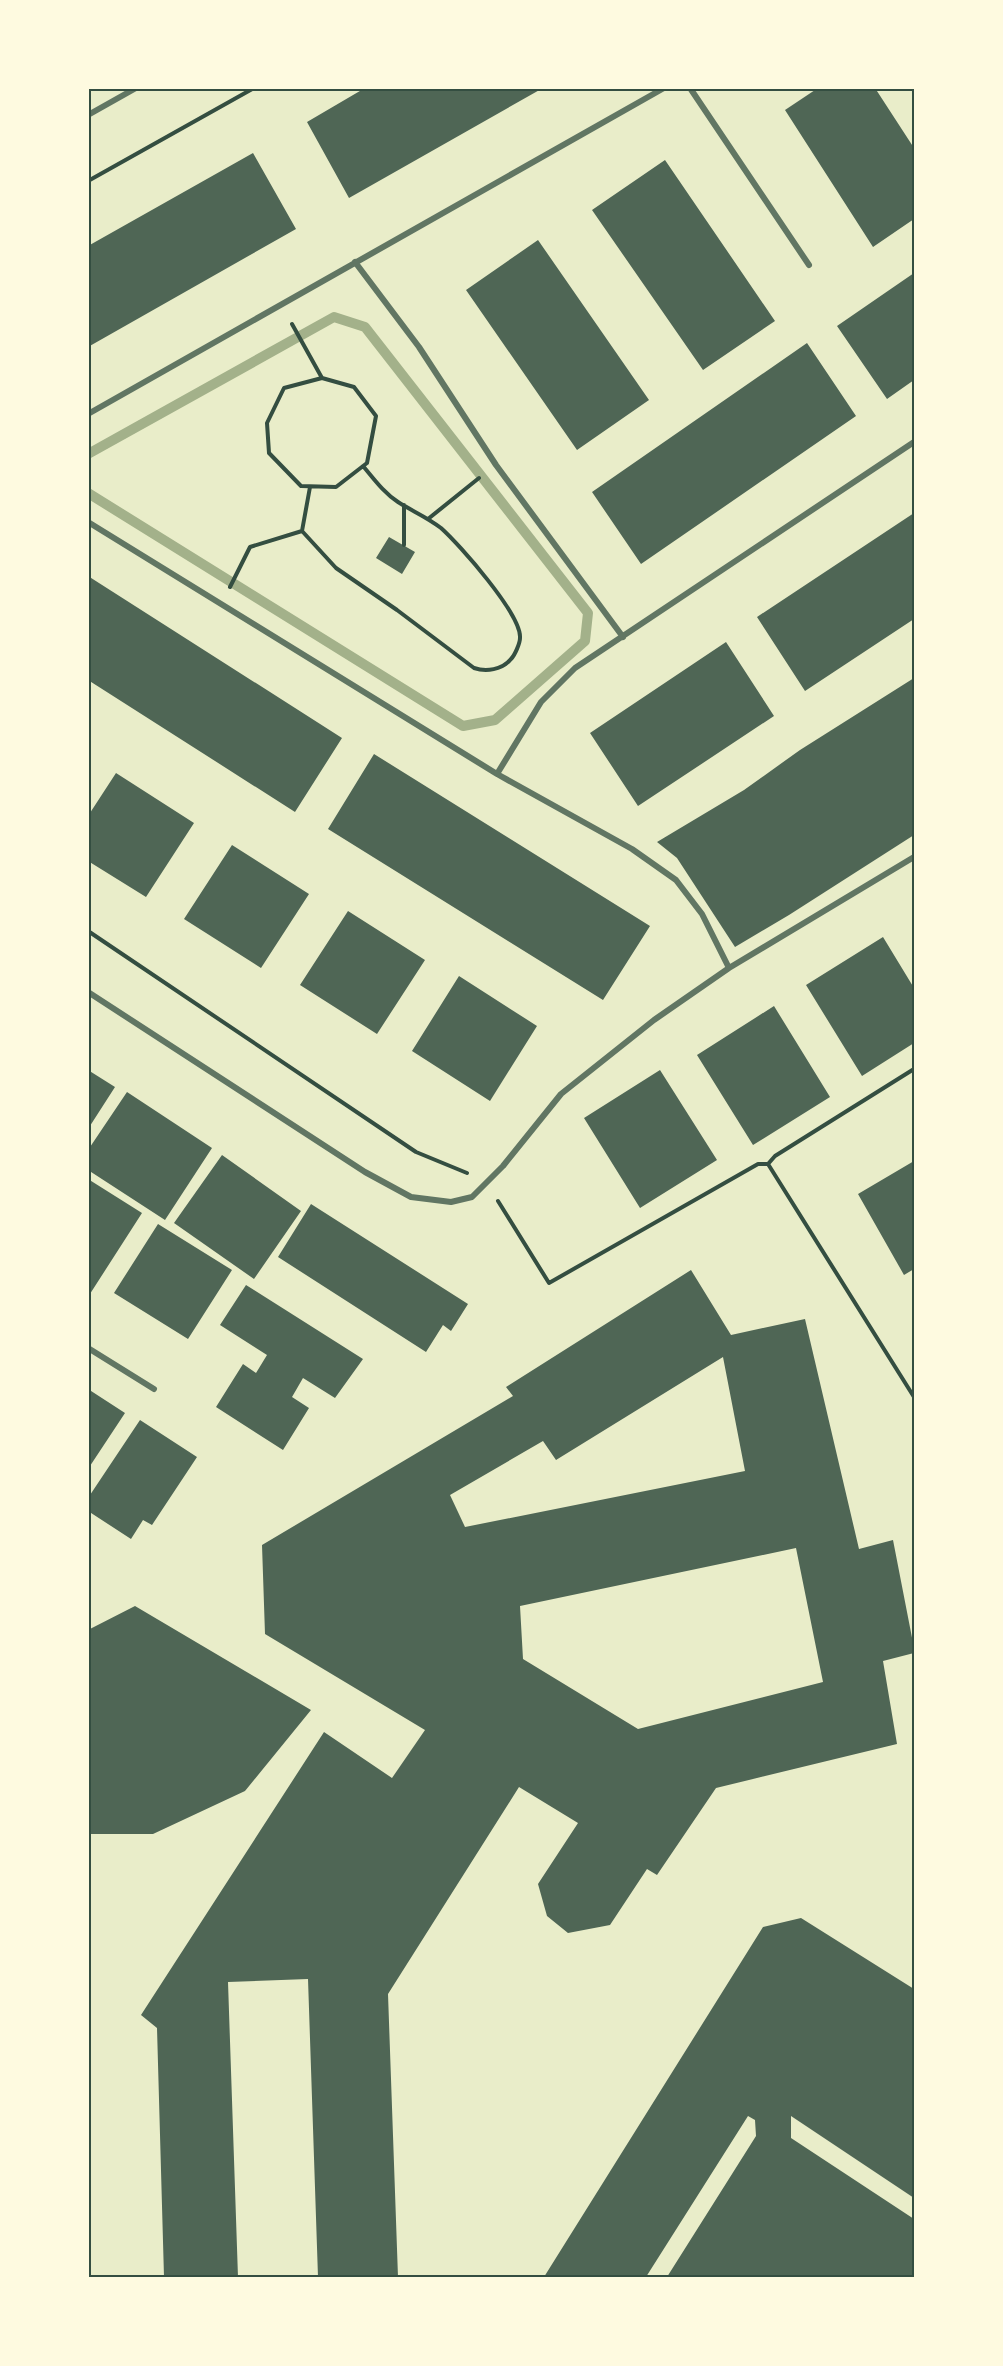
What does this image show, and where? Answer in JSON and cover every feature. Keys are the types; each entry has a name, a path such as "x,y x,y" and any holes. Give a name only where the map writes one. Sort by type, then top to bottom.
{"street":[{"path":"88,115 136,88"},
{"path":"88,414 664,88"},
{"path":"690,88 808,265"},
{"path":"355,262 419,347 496,465 623,637"},
{"path":"497,774 541,702 575,668 915,442"},
{"path":"88,522 497,774 632,849 676,880 702,914 729,968"},
{"path":"88,992 364,1172 411,1197 451,1202 472,1197 487,1183 561,1094 654,1020 729,968 915,857"},
{"path":"88,1348 154,1389"}],"path":[{"path":"88,181 254,88"},
{"path":"293,326 322,378"},
{"path":"322,378 354,387 376,416 367,463 363,466 336,487 301,486 270,453 267,423 284,388 322,378"},
{"path":"302,531 336,568 474,668 486,672 512,659 520,639 513,618 461,548 428,519 379,486 363,466"},
{"path":"428,519 478,479"},
{"path":"302,531 310,486"},
{"path":"404,505 404,545"},
{"path":"221,603 250,547 302,531"},
{"path":"88,931 416,1152 487,1183 549,1283 758,1164 768,1164 775,1156 915,1069"},
{"path":"768,1164 915,1397"}],"building":[{"path":"365,88 543,88 349,198 307,122"},
{"path":"818,88 875,88 914,148 914,219 873,247 785,110"},
{"path":"253,153 296,229 88,347 88,246"},
{"path":"665,160 775,321 703,370 592,210"},
{"path":"538,240 649,400 577,450 466,290"},
{"path":"914,273 914,380 887,399 837,326"},
{"path":"807,343 856,416 641,564 592,492"},
{"path":"914,513 914,619 805,691 757,617"},
{"path":"389,537 415,552 402,574 376,558"},
{"path":"88,576 342,738 295,812 88,680"},
{"path":"726,642 774,716 638,806 590,733"},
{"path":"914,678 914,835 735,947 677,858 657,842 744,790 800,750"},
{"path":"374,754 650,926 603,1000 328,829"},
{"path":"116,773 194,823 146,897 88,861 88,816"},
{"path":"232,845 309,894 261,968 184,919"},
{"path":"348,911 425,960 377,1034 300,985"},
{"path":"883,937 914,988 914,1043 862,1076 806,985"},
{"path":"459,976 537,1026 490,1101 412,1051"},
{"path":"774,1006 830,1097 753,1145 697,1055"},
{"path":"88,1070 115,1087 88,1129"},
{"path":"660,1070 717,1160 640,1208 584,1118"},
{"path":"127,1092 212,1148 165,1220 88,1170 88,1150"},
{"path":"222,1155 301,1211 254,1279 174,1223"},
{"path":"914,1161 914,1269 904,1275 858,1194"},
{"path":"88,1179 142,1213 88,1297"},
{"path":"311,1204 468,1304 451,1331 443,1325 426,1352 278,1257"},
{"path":"158,1224 232,1270 188,1339 114,1293"},
{"path":"691,1270 731,1335 805,1319 859,1549 893,1540 914,1648 914,1653 883,1661 897,1744 716,1788 657,1875 647,1869 610,1925 568,1933 547,1916 538,1884 578,1823 519,1787 388,1994 398,2277 318,2277 308,1979 228,1982 238,2277 164,2277 157,2028 141,2015 324,1732 392,1778 425,1730 265,1634 262,1545 513,1396 506,1387","holes":["723,1357 745,1471 465,1527 450,1495 543,1441 556,1460","796,1548 823,1682 638,1729 523,1659 520,1606"]},
{"path":"246,1285 363,1359 335,1398 303,1378 292,1397 309,1408 283,1450 216,1407 243,1364 256,1373 267,1355 220,1325"},
{"path":"88,1389 125,1413 88,1469"},
{"path":"140,1420 197,1457 152,1525 143,1520 131,1539 88,1511 88,1498"},
{"path":"135,1606 311,1710 245,1791 153,1834 88,1834 88,1630"},
{"path":"801,1918 914,1989 914,2198 791,2116 791,2138 914,2219 914,2277 667,2277 756,2136 755,2120 748,2116 646,2277 544,2277 763,1927"}],"waterway":[{"path":"88,454 334,317 365,327 588,613 585,641 495,720 463,726 88,493"}]}
